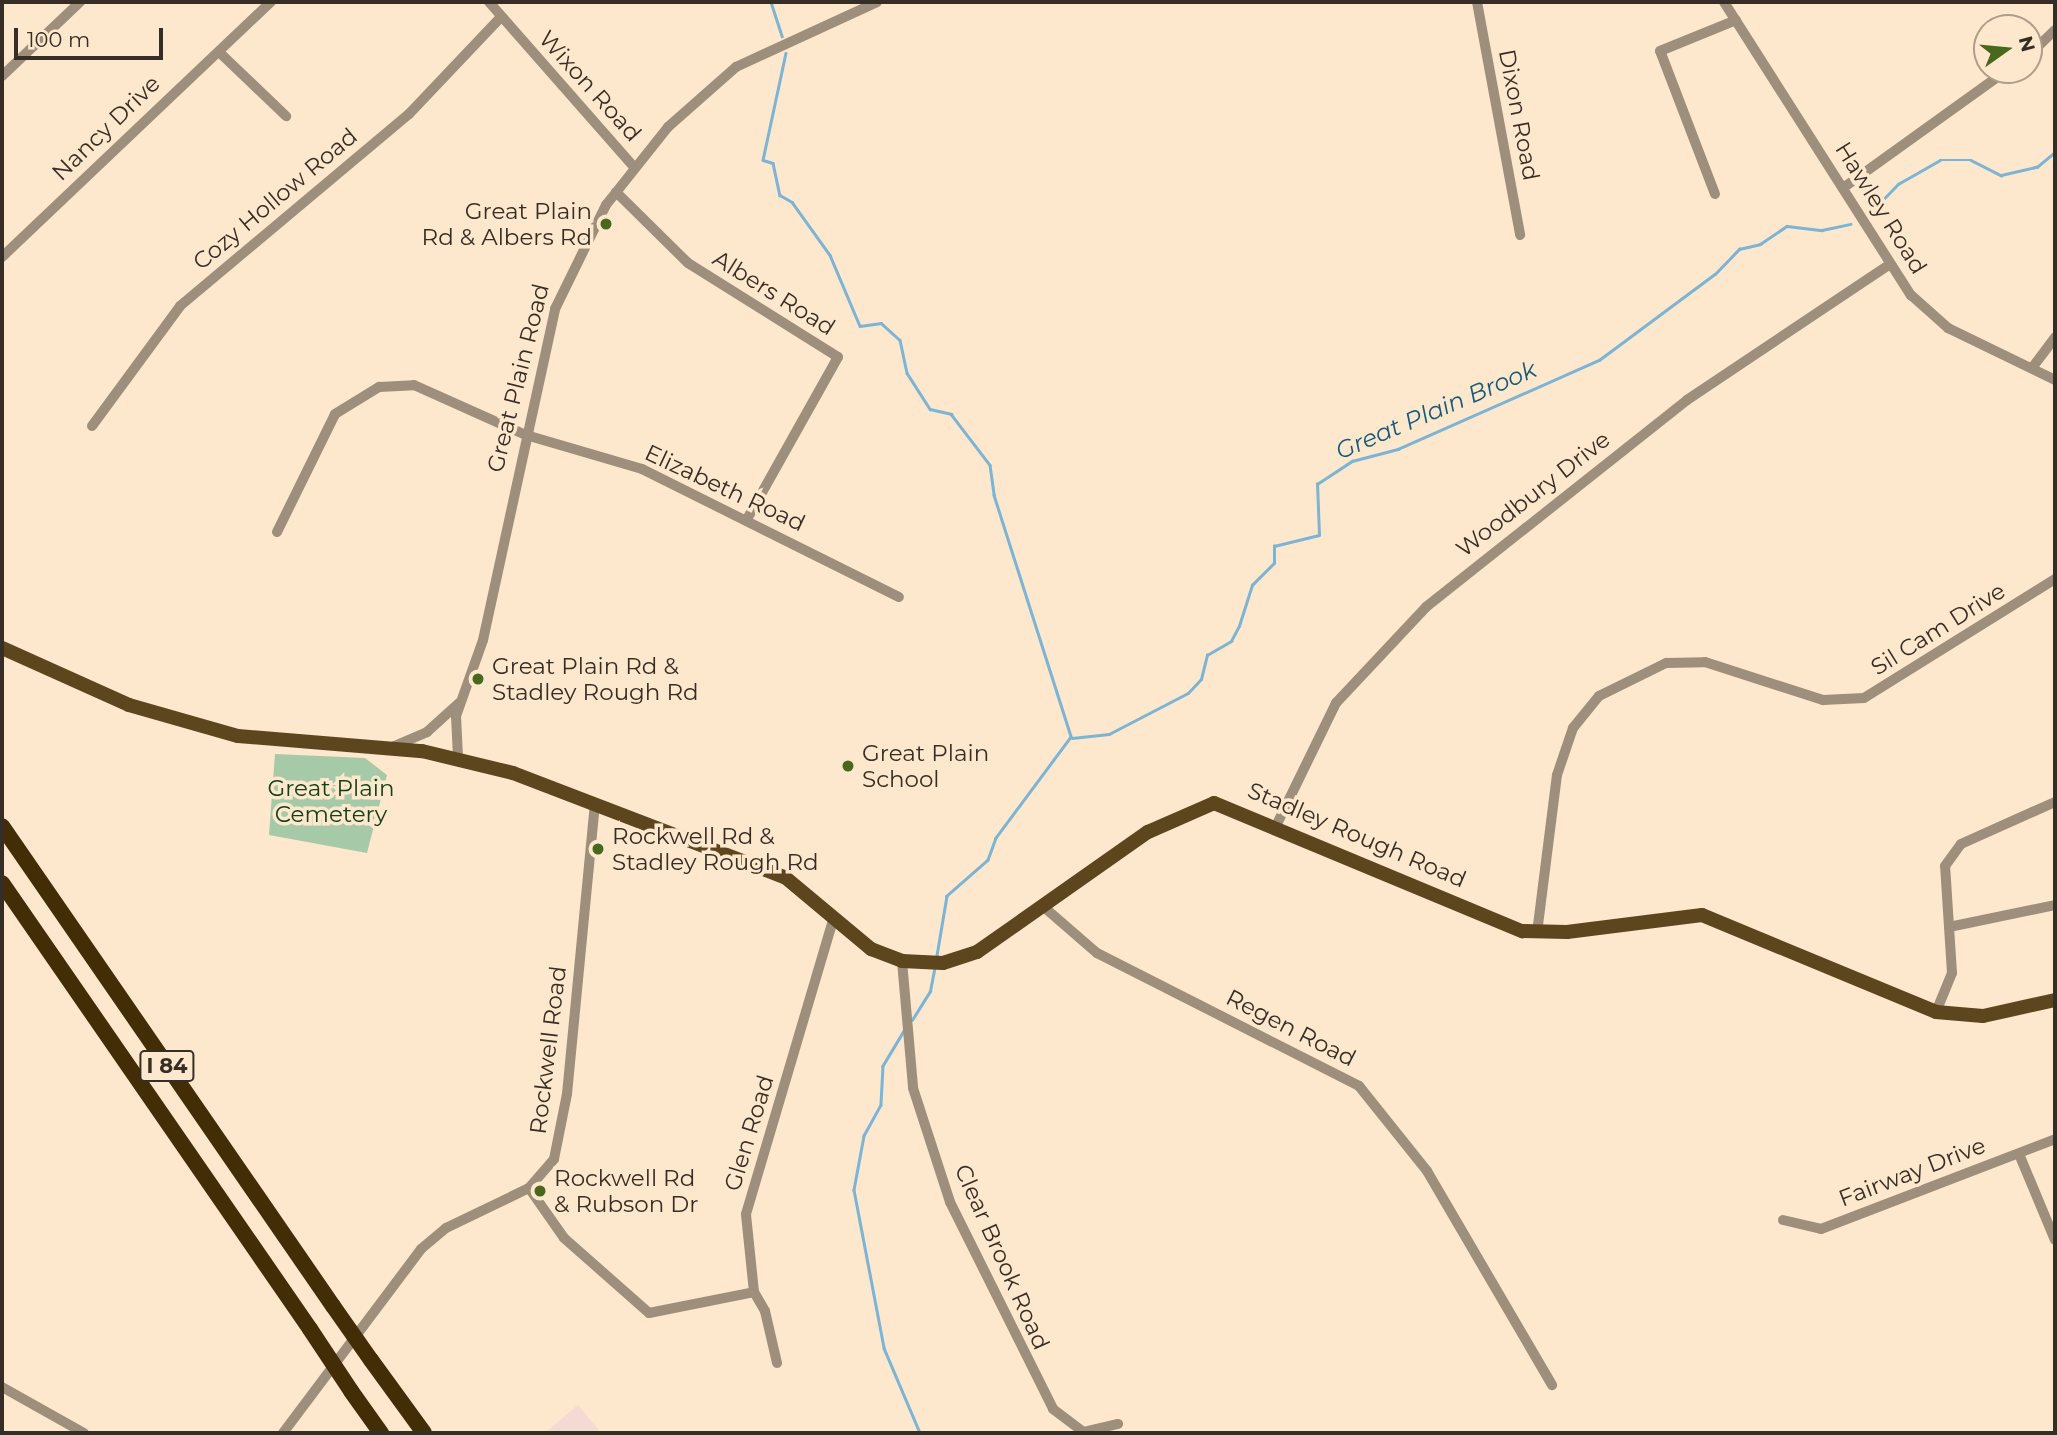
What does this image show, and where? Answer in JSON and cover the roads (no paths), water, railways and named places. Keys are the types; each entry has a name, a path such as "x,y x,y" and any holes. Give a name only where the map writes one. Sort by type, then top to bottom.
{"highway":[{"name":"I 84","path":"2,826 370,1360 424,1433"},
{"name":"I 84","path":"2,883 380,1433"}],"main road":[{"name":"Great Plain Road","path":"2,648 130,705 238,736 391,747 458,757"},
{"name":"Stadley Rough Road","path":"458,757 595,804 786,878 870,949 902,961 936,963 977,953 1045,908 1148,832 1192,809 1230,806 1537,933 1680,915 1714,917 1936,1012 1983,1016 2055,1000"}],"street":[{"path":"2,76 80,2"},
{"name":"Nancy Drive","path":"2,257 271,2"},
{"name":"Wixon Road","path":"489,2 633,166"},
{"name":"Great Plain Road","path":"458,757 454,744 461,701 483,640 526,435 561,290 616,191 633,166 736,67 877,2"},
{"name":"Dixon Road","path":"1477,2 1520,235"},
{"name":"Hawley Road","path":"1724,2 1889,265 1939,322 2055,380"},
{"name":"Cozy Hollow Road","path":"92,426 180,306 409,114 501,17"},
{"path":"1715,194 1660,51 1736,20"},
{"path":"219,52 286,116"},
{"path":"1843,188 1988,84"},
{"name":"Albers Road","path":"616,191 688,263 838,357 747,519"},
{"name":"Woodbury Drive","path":"1276,826 1336,704 1426,607 1687,400 1889,265"},
{"path":"2032,368 2055,337"},
{"name":"Elizabeth Road","path":"277,532 323,430 347,402 379,387 429,388 526,435 642,469 899,597"},
{"name":"Sil Cam Drive","path":"1537,933 1557,775 1573,728 1599,696 1666,663 1705,662 1823,700 1864,698 2055,579"},
{"name":"Great Plain Road","path":"391,747 427,732 461,701"},
{"path":"1936,1012 1952,973 1945,866 1961,844 2055,802"},
{"name":"Rockwell Road","path":"529,1188 561,1140 595,804"},
{"path":"1949,927 2055,905"},
{"name":"Regen Road","path":"1045,908 1097,953 1359,1086 1427,1171 1552,1385"},
{"name":"Glen Road","path":"777,1363 765,1311 754,1292 746,1214 834,917"},
{"name":"Clear Brook Road","path":"902,961 903,1025 914,1088 950,1202 1033,1378 1053,1409 1083,1432 1118,1424"},
{"name":"Fairway Drive","path":"1783,1220 1821,1229 2055,1139"},
{"path":"2019,1154 2055,1240"},
{"path":"283,1433 421,1249 446,1228 529,1188 564,1238 649,1313 754,1292"},
{"path":"2,1387 84,1433"}],"waterway":[{"path":"771,2 782,36"},
{"path":"786,53 763,160 773,163 780,195 792,202 830,255 860,326 881,323 900,340 907,373 930,409 951,414 990,465 994,495 1071,737 996,838 988,860 947,896 937,956"},
{"name":"Great Plain Brook","path":"1871,212 1898,184 1940,160 1971,160 2001,175 2037,167 2055,152"},
{"name":"Great Plain Brook","path":"1072,738 1109,734 1188,693 1201,679 1207,655 1231,641 1239,626 1252,585 1274,563 1274,546 1319,535 1317,484 1352,461 1398,449 1599,360 1715,274 1739,249 1760,244 1787,226 1822,230 1850,224"},
{"path":"912,1020 930,991 935,966"},
{"path":"904,1031 883,1066 881,1105 864,1136 854,1190 884,1348 920,1433"}],"place":[{"name":"Great Plain Rd & Albers Rd","path":"606,224"},
{"name":"Great Plain Rd & Stadley Rough Rd","path":"478,679"},
{"name":"Great Plain School","path":"848,766"},
{"name":"Rockwell Rd & Stadley Rough Rd","path":"598,849"},
{"name":"Rockwell Rd & Rubson Dr","path":"540,1191"}],"park label":[{"name":"Great Plain Cemetery","path":"331,801"}]}
